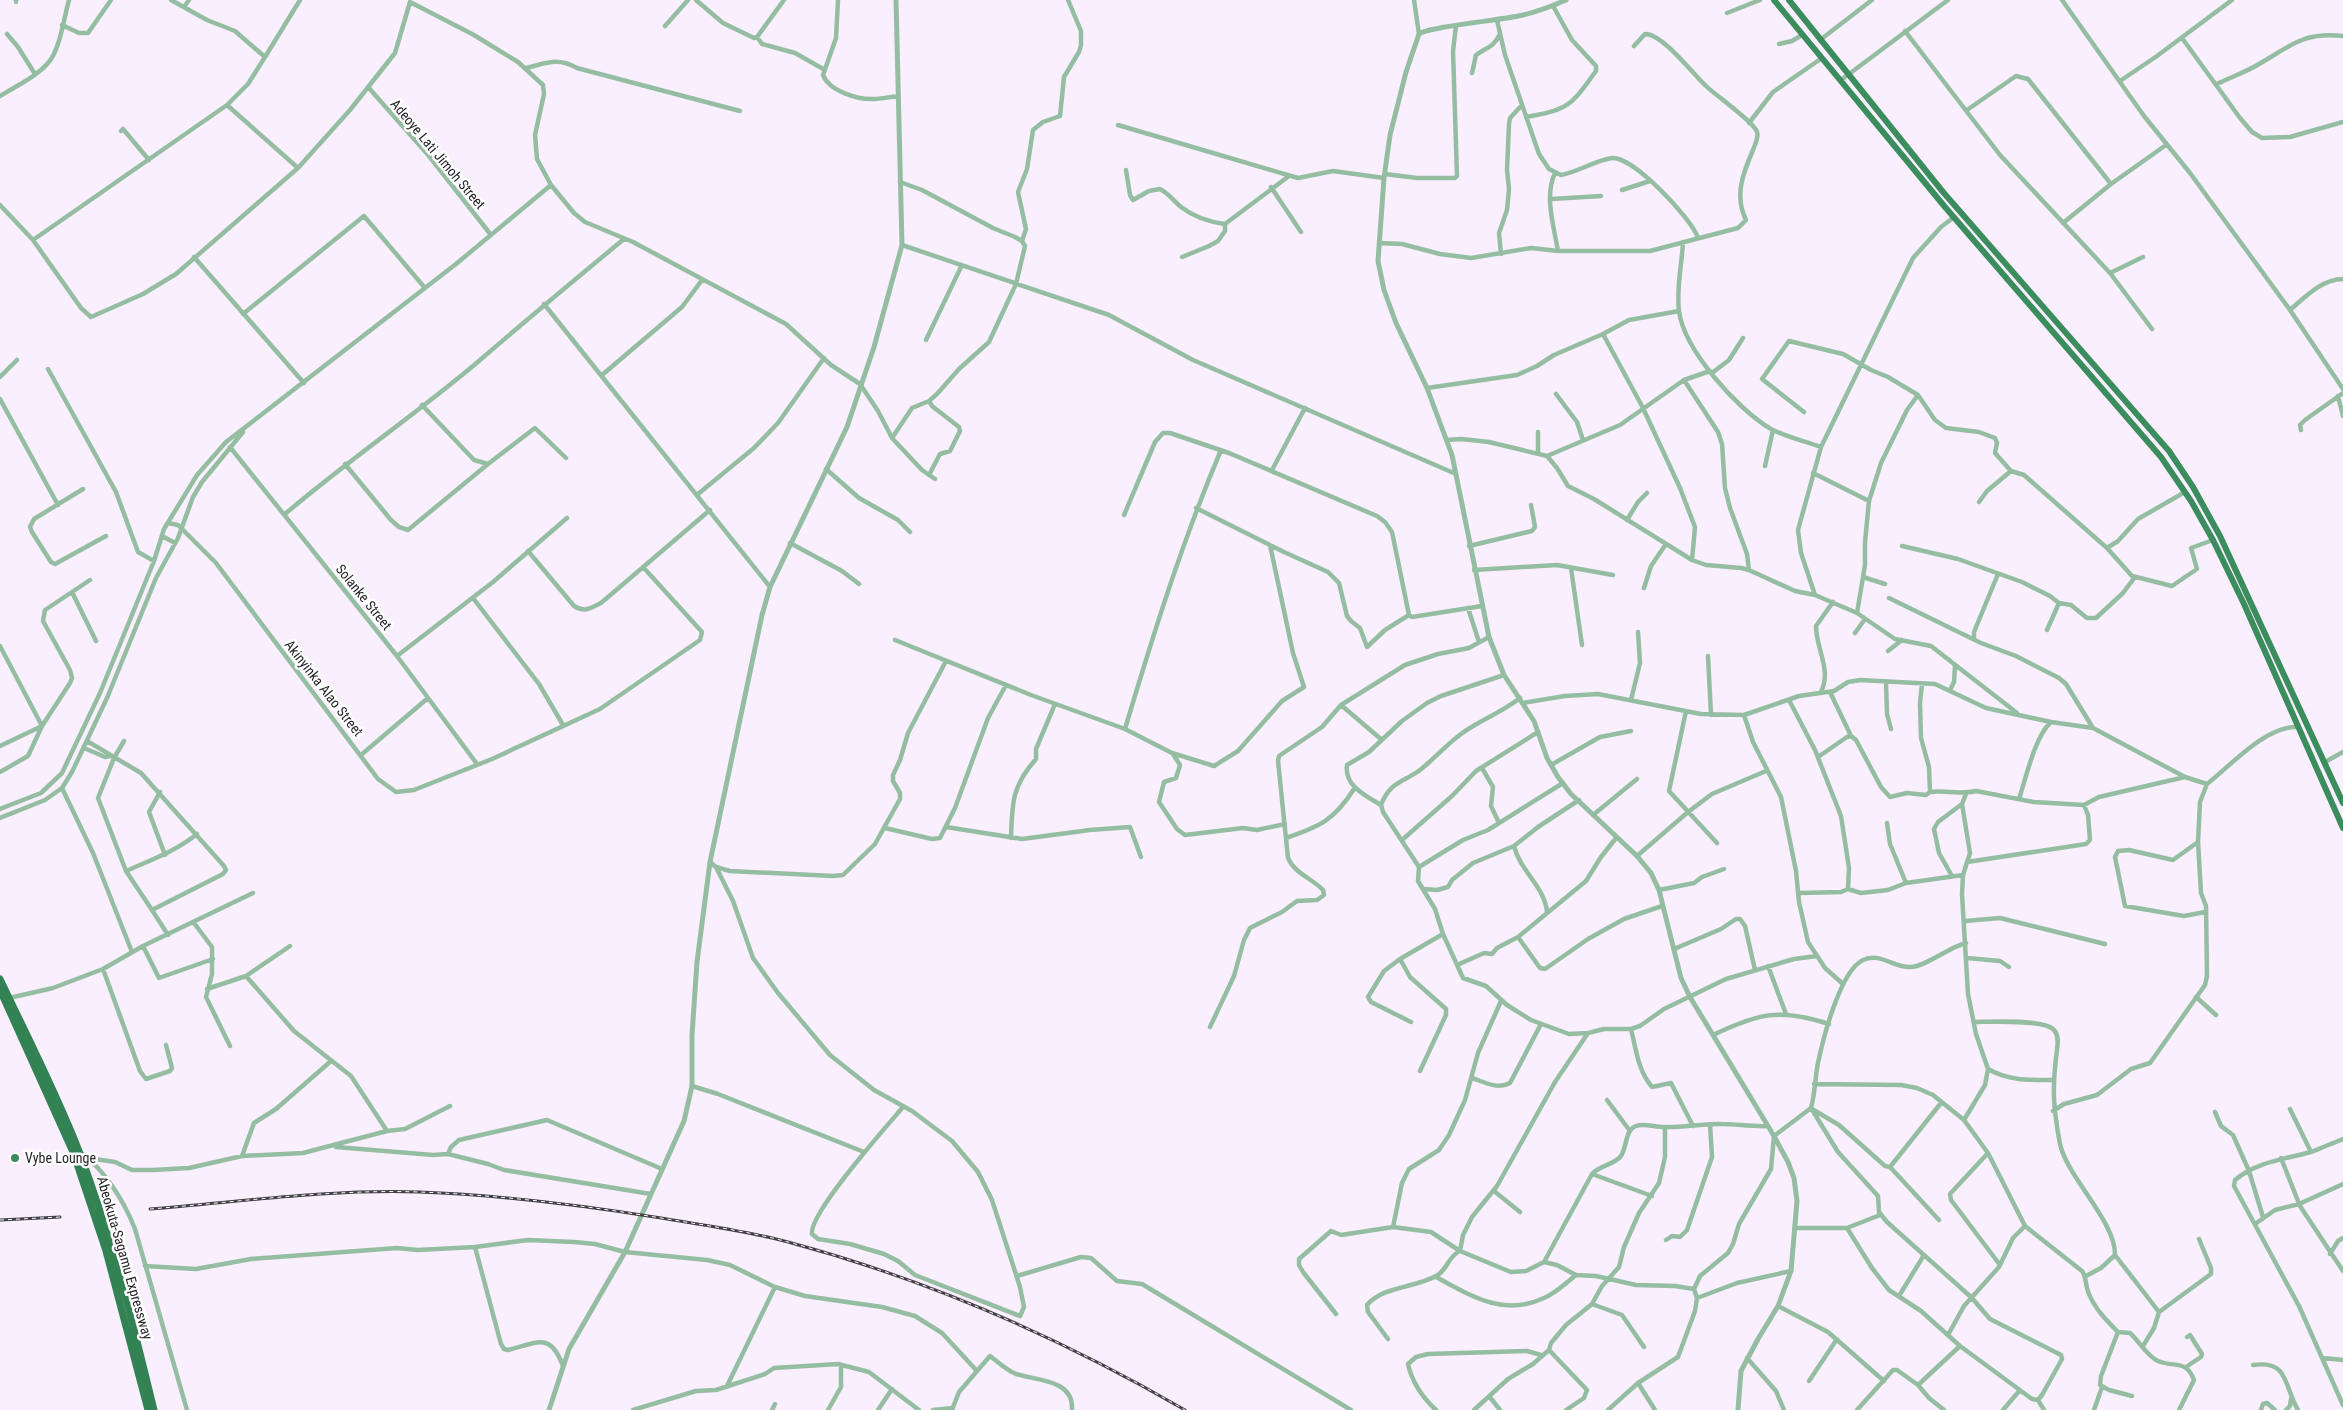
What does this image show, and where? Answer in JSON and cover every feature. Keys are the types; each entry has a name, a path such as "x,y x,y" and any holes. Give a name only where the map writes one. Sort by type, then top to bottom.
{"highway":[{"name":"Abeokuta-Sagamu Expressway","path":"0,979 53,1091 112,1249 154,1410"},
{"name":"Abeokuta-Sagamu Expressway","path":"0,990 76,1152 106,1251 148,1410"}],"main road":[{"path":"1774,0 1954,216 2161,457 2185,492 2213,540 2244,604 2296,727 2343,828"},
{"path":"1789,0 1847,74 2012,272 2169,451 2213,522 2343,803"},
{"path":"2205,526 2213,522"}],"street":[{"path":"0,96 49,62 55,50 69,0"},
{"path":"62,25 79,33 88,33 111,0"},
{"path":"171,0 184,8 235,31 265,57"},
{"path":"184,8 189,0"},
{"path":"34,240 97,194 227,105 248,84 300,0"},
{"path":"665,26 688,0"},
{"path":"696,0 724,23 748,36 757,37 762,44 795,53 825,70"},
{"path":"757,37 784,0"},
{"path":"838,0 836,38 825,70 825,80 842,92 875,99 889,96 898,97"},
{"path":"549,1410 573,1342 625,1252 684,1121 692,1086 692,1028 697,962 710,862 762,615 770,587 847,427 874,347 902,246 896,0"},
{"path":"892,438 912,408 929,401 959,369 989,342 1016,284 1025,254 1022,241 1026,229 1018,192 1028,169 1033,130 1043,122 1060,116 1064,77 1079,52 1081,45 1081,32 1068,0"},
{"path":"1414,0 1419,34 1406,72 1390,135 1378,261 1384,290 1396,323 1427,388 1447,440 1456,474 1469,546 1489,637 1504,676 1522,700 1538,732 1551,765 1563,783 1616,838 1637,856 1651,873 1658,890 1681,978 1712,1035 1774,1136 1794,1178 1796,1201 1791,1271 1778,1306 1741,1371 1738,1385 1738,1410"},
{"path":"1419,34 1430,28 1456,26 1534,13 1566,0"},
{"path":"1727,13 1760,0"},
{"path":"1820,40 1872,0"},
{"path":"1841,80 1948,0"},
{"path":"2120,81 2232,0"},
{"path":"2064,1 2166,145 2190,173 2290,310 2343,391 2305,420 2300,425 2301,430"},
{"path":"0,205 34,240 81,308 90,317 161,284 298,168 395,53 410,2 474,36 526,68 543,85 544,94 534,145 537,159 551,185 585,222 624,239 786,324 824,358 860,384 878,411 892,438 929,476 935,479"},
{"path":"1526,117 1553,112 1571,104 1596,71 1596,66 1592,60 1572,40 1553,6"},
{"path":"1497,20 1522,105 1544,164 1555,173 1567,174 1610,158 1618,158 1650,181 1686,217 1695,229 1698,238"},
{"path":"1118,125 1289,176 1305,178 1333,171 1417,178 1455,178 1457,176 1453,51 1456,26"},
{"path":"1905,31 2011,167 2110,273 2152,329"},
{"path":"7,34 18,47 34,74"},
{"path":"1472,72 1476,55 1496,44 1500,34"},
{"path":"1379,242 1402,244 1440,254 1471,258 1531,248 1558,251 1650,251 1738,228 1746,220 1741,209 1739,196 1745,170 1757,139 1755,128 1706,86 1657,36 1645,34 1634,46"},
{"path":"1780,44 1792,41 1802,34"},
{"path":"2217,84 2259,64 2293,42 2314,35 2343,36"},
{"path":"2182,38 2252,132 2262,138 2290,137 2343,122"},
{"path":"1749,122 1773,92 1822,58"},
{"path":"526,68 564,61 577,68 740,111"},
{"path":"1967,110 2016,76 2028,79 2111,184"},
{"name":"Adeoye Lati Jimoh Street","path":"368,87 429,156 491,235"},
{"path":"227,105 298,168"},
{"path":"1501,254 1499,233 1507,210 1509,189 1509,124 1510,118 1522,105"},
{"path":"121,132 124,129 149,160"},
{"path":"2063,223 2111,184 2166,145"},
{"path":"1126,170 1130,195 1133,200 1149,191 1160,189 1182,208 1198,217 1225,224 1271,187 1289,176"},
{"path":"1555,173 1551,182 1551,199 1558,251"},
{"path":"1622,190 1650,181"},
{"path":"900,182 922,190 1022,241"},
{"path":"0,809 41,793 62,773 100,693 154,562 168,522 209,460 226,442 425,288 551,185"},
{"path":"1271,187 1301,232"},
{"path":"1551,199 1601,196"},
{"path":"243,314 364,216 425,288"},
{"path":"1815,595 1801,553 1798,530 1821,447 1914,258 1941,227 1954,216"},
{"path":"1182,257 1218,241 1225,231 1225,224"},
{"path":"285,514 345,464 379,440 473,365 624,239"},
{"path":"1683,242 1679,311 1683,326 1692,344 1711,372 1739,404 1772,430 1821,447"},
{"path":"902,246 1109,315 1193,360 1456,474"},
{"path":"194,257 304,383"},
{"path":"2110,273 2143,257"},
{"path":"926,340 961,267"},
{"path":"602,374 682,307 702,280"},
{"path":"2290,310 2312,290 2328,281 2343,280"},
{"path":"544,304 698,494 770,587"},
{"path":"1427,388 1518,374 1629,320 1679,311"},
{"path":"1603,334 1643,408 1680,488 1695,527 1692,560"},
{"path":"1546,456 1620,425 1684,380 1711,372 1729,360 1743,338"},
{"path":"1804,412 1762,379 1787,342 1791,341 1843,354 1871,370 1888,377 1918,395 1940,425 1959,431 1979,432 1995,438 1997,443 1996,453 2011,471 2024,475 2107,548 2134,577 2162,585 2172,586 2178,584 2197,569 2191,548 2213,540"},
{"path":"698,494 754,448 778,423 824,358"},
{"path":"0,377 17,360"},
{"path":"48,368 116,492 138,552 154,562"},
{"path":"1684,380 1718,432 1722,444 1725,488 1730,508 1744,545 1749,570"},
{"path":"1556,394 1577,422 1583,440"},
{"path":"1857,612 1863,577 1870,501 1884,457 1907,410 1918,395"},
{"path":"2338,396 2343,416"},
{"path":"0,399 58,505"},
{"path":"929,401 932,406 959,427 960,431 950,451 940,454 929,476"},
{"path":"422,405 474,460 488,464"},
{"path":"1272,470 1305,408"},
{"path":"0,818 45,800 62,788 88,741 156,578 181,529 192,496 249,426"},
{"path":"345,464 391,520 399,527 408,530 535,428 566,458"},
{"path":"1765,466 1772,430"},
{"path":"1538,432 1538,453"},
{"path":"1124,515 1158,436 1163,433 1170,433 1272,470 1377,516 1385,522 1392,532 1406,611 1412,617 1482,606"},
{"path":"1447,440 1461,438 1480,441 1546,456 1557,468 1568,486 1594,499 1692,560 1706,565 1749,570 1795,591 1815,595 1857,612 1865,620 1895,638 1931,646 1953,661 1955,666 2019,714"},
{"name":"Solanke Street","path":"230,447 398,656 477,764"},
{"path":"1125,729 1167,590 1196,508 1220,450"},
{"path":"826,469 858,498 898,520 910,532"},
{"path":"1979,502 1987,491 2011,471"},
{"path":"1813,473 1870,501"},
{"path":"83,489 34,519 30,527 51,562 55,564 106,536"},
{"path":"2107,548 2118,541 2138,519 2185,492"},
{"path":"1627,520 1638,502 1647,493"},
{"path":"1469,546 1532,531 1535,527 1531,505"},
{"path":"1196,508 1328,572 1338,583 1347,616 1360,628 1367,647 1385,630 1409,615"},
{"path":"528,551 569,600 580,610 586,610 601,603 710,510"},
{"path":"398,656 473,598 567,518"},
{"name":"Akinyinka Alao Street","path":"168,522 176,524 203,549 229,579 273,641 378,778 396,792 414,790 477,764"},
{"path":"162,536 175,543"},
{"path":"790,543 842,571 859,584"},
{"path":"1644,588 1651,566 1666,544"},
{"path":"895,640 1055,704 1125,729 1172,753 1214,766 1238,751 1282,701 1304,687 1293,653 1270,545"},
{"path":"1902,546 1958,559 2022,582 2050,596 2059,603 2071,605 2087,618 2096,618 2123,593 2134,577"},
{"path":"1474,570 1557,565 1613,575"},
{"path":"477,764 600,709 700,640 702,632 698,626 643,567"},
{"path":"1571,568 1582,645"},
{"path":"1974,639 1974,632 1998,574"},
{"path":"1863,577 1885,584"},
{"path":"0,772 28,756 42,726 72,678 70,670 43,621 43,614 45,610 90,580"},
{"path":"72,592 96,641"},
{"path":"473,598 539,684 563,725"},
{"path":"1889,598 1974,639 2016,656 2059,678 2066,684 2094,728"},
{"path":"1821,692 1825,684 1824,660 1816,626 1834,602"},
{"path":"2047,630 2059,603"},
{"path":"1468,608 1479,642"},
{"path":"1856,633 1865,620"},
{"path":"1630,700 1640,663 1638,632"},
{"path":"1968,636 1974,632"},
{"path":"1210,1027 1234,976 1244,940 1250,928 1282,912 1297,901 1318,900 1324,895 1324,890 1318,884 1290,863 1278,761 1280,756 1322,727 1342,705 1404,665 1438,654 1469,648 1489,637"},
{"path":"1888,651 1902,640"},
{"path":"0,646 42,726"},
{"path":"1708,656 1711,715"},
{"path":"716,867 730,871 838,876 843,875 855,865 875,844 900,799 900,793 893,781 893,775 900,760 908,733 946,661"},
{"path":"1950,690 1954,682 1955,666"},
{"path":"1381,805 1354,789 1346,770 1347,765 1369,752 1402,721 1440,696 1504,676"},
{"path":"1817,956 1768,966 1726,979 1664,1009 1640,1026 1569,1034 1541,1024 1500,1001 1486,986 1463,978 1443,934 1435,909 1418,881 1420,872 1418,867 1383,812 1381,805 1389,789 1421,770 1460,735 1476,724 1522,700 1598,694 1686,712 1711,715 1744,715 1788,700 1821,692 1830,692 1848,682 1860,680 1935,684 1986,708 2051,722 2094,728 2185,777 2207,784"},
{"path":"1886,682 1887,714 1891,729"},
{"path":"1922,684 1920,703 1921,738 1929,767 1930,792"},
{"path":"885,828 936,839 940,838 988,718 1006,685"},
{"path":"1830,692 1851,736 1856,740 1881,787 1890,797 1902,793 1926,795 1930,792 1942,790 1966,794 1976,791 2034,802 2084,805 2099,797 2185,777"},
{"path":"361,755 428,698"},
{"path":"1788,700 1818,757 1845,831 1848,889"},
{"path":"1011,838 1014,793 1024,773 1036,759 1036,750 1055,704"},
{"path":"1342,705 1382,740"},
{"path":"1686,712 1669,789 1716,842"},
{"path":"1744,715 1766,771 1781,797 1800,893 1799,902 1808,942 1833,977 1843,984"},
{"path":"2018,799 2040,739 2051,722"},
{"path":"0,746 42,726"},
{"path":"2053,1111 2064,1104 2097,1095 2130,1069 2150,1063 2205,985 2207,976 2206,912 2201,893 2198,842 2200,802 2207,784 2262,738 2286,727 2296,727"},
{"path":"1551,765 1600,737 1631,731"},
{"path":"1402,840 1482,768 1538,732"},
{"path":"1818,757 1851,736"},
{"path":"88,741 98,745 112,757 141,773 197,834 226,870 212,880 152,910"},
{"path":"124,741 112,757 98,798 126,871 168,935"},
{"path":"84,748 112,757"},
{"path":"2325,762 2343,752"},
{"path":"1172,753 1180,765 1176,778 1164,782 1158,802 1171,817 1177,829 1185,835 1243,828 1256,830 1285,824"},
{"path":"1482,768 1492,787 1491,806 1499,823"},
{"path":"1637,856 1712,794 1766,771"},
{"path":"1594,815 1637,779"},
{"path":"1418,867 1463,840 1499,823 1563,783"},
{"path":"62,788 93,853 132,952"},
{"path":"1286,838 1328,820 1341,809 1354,789"},
{"path":"160,792 149,809 165,854"},
{"path":"1952,876 1939,853 1934,829 1938,822 1962,804 1966,794"},
{"path":"1424,889 1437,890 1448,888 1452,880 1473,863 1514,846 1538,826 1578,800"},
{"path":"1962,804 1970,844 1963,875 1962,894 1968,994 1976,1034 1988,1069 1985,1085 1964,1120"},
{"path":"1967,862 2086,844 2090,840 2088,815 2084,805"},
{"path":"1887,823 1890,844 1906,883"},
{"path":"946,827 1022,839 1130,827 1141,857"},
{"path":"126,871 183,845 197,834"},
{"path":"1457,965 1484,953 1492,954 1497,948 1518,937 1586,881 1600,857 1616,838"},
{"path":"2198,842 2173,860 2129,850 2118,851 2115,857 2125,906 2184,916 2206,912"},
{"path":"1514,846 1517,857 1546,901 1547,912"},
{"path":"710,862 716,867 733,901 753,958 778,993 830,1056 874,1090 903,1107 952,1142 978,1172 992,1200 1024,1299 1024,1307 1020,1316 915,1275 898,1261 884,1254 860,1246 814,1236 811,1229 814,1224 864,1152 903,1107"},
{"path":"1658,890 1694,883 1702,877 1724,869"},
{"path":"1800,893 1841,892 1848,889 1861,893 1888,890 1906,883 1963,875"},
{"path":"9,998 52,988 103,969 143,946 253,893"},
{"path":"1518,937 1540,968 1546,969 1588,939 1624,919 1662,906"},
{"path":"1674,949 1721,929 1736,918 1740,919 1745,926 1755,970"},
{"path":"1965,921 2000,918 2105,944"},
{"path":"194,923 209,940 212,947 213,959 206,998 230,1046"},
{"path":"1411,1022 1368,1000 1378,977 1400,959 1443,934"},
{"path":"1966,943 1910,967 1872,957 1862,960 1854,967 1843,984 1830,1024 1814,1084 1811,1108 1838,1152 1878,1196 1880,1214 1971,1296 1990,1319 2061,1355 2062,1360 2038,1400"},
{"path":"143,946 159,978 213,959"},
{"path":"207,988 246,976 290,946"},
{"path":"1967,958 2000,961 2009,967"},
{"path":"1400,959 1410,977 1446,1009 1446,1015 1420,1071"},
{"path":"1768,966 1786,1014"},
{"path":"103,969 140,1071 146,1079 172,1068 166,1045"},
{"path":"246,976 294,1031 351,1076 387,1131"},
{"path":"2196,997 2216,1015"},
{"path":"1393,1228 1402,1183 1409,1170 1440,1150 1449,1135 1472,1078 1478,1053 1500,1001"},
{"path":"1712,1035 1733,1025 1780,1013 1808,1017 1830,1024"},
{"path":"1974,1022 2031,1022 2052,1028 2056,1034 2058,1043 2053,1080 2053,1111 2062,1152 2100,1215 2115,1248 2115,1256 2159,1312"},
{"path":"1472,1078 1498,1086 1505,1086 1510,1083 1541,1024"},
{"path":"1632,1028 1642,1074 1646,1081 1652,1087 1671,1083 1674,1086 1679,1102 1693,1126"},
{"path":"1388,1339 1368,1312 1367,1305 1385,1293 1436,1277 1450,1257 1460,1251 1463,1235 1472,1217 1494,1191 1555,1082 1588,1033"},
{"path":"242,1156 254,1123 276,1108 331,1061"},
{"path":"1988,1069 2000,1076 2014,1079 2053,1080"},
{"path":"1814,1084 1901,1085 1917,1088 1932,1095 1964,1120 1988,1153 2026,1226 2070,1260 2086,1276 2086,1287 2101,1314 2118,1332 2130,1333 2159,1361 2186,1367 2194,1380 2179,1410"},
{"path":"692,1086 718,1094 864,1152"},
{"path":"1607,1100 1630,1131"},
{"path":"1890,1167 1941,1103"},
{"path":"76,1152 88,1158 115,1162 132,1170 189,1168 242,1156 303,1153 334,1146 387,1131 405,1129 450,1106"},
{"path":"1608,1410 1638,1382 1678,1357 1695,1311 1697,1298 1694,1289 1700,1276 1728,1254 1739,1224 1771,1169 1774,1136 1811,1108"},
{"path":"1811,1108 1830,1118 1885,1166 1890,1167 1939,1220"},
{"path":"2290,1109 2311,1152"},
{"path":"2215,1112 2221,1126 2233,1134 2249,1172 2263,1217"},
{"path":"448,1154 459,1140 547,1120 662,1169"},
{"path":"1336,1314 1299,1266 1299,1259 1331,1231 1340,1235 1393,1228 1431,1232 1460,1251 1518,1273 1544,1262 1592,1174 1596,1169 1622,1156 1630,1131 1639,1125 1664,1128 1710,1124 1768,1126"},
{"path":"1666,1240 1672,1236 1680,1238 1687,1230 1712,1157 1710,1124"},
{"path":"1474,1410 1508,1379 1533,1364 1541,1355 1549,1350 1551,1343 1566,1325 1592,1304 1602,1286 1619,1267 1624,1247 1639,1212 1660,1183 1664,1168 1664,1128"},
{"path":"2343,1139 2311,1152 2281,1158 2235,1180 2234,1186 2300,1306 2343,1405"},
{"path":"334,1146 433,1155 448,1154 479,1161 504,1170 651,1196"},
{"path":"1988,1153 1950,1194 1951,1200 2000,1265"},
{"path":"88,1158 124,1203 136,1230 187,1410"},
{"path":"2281,1158 2299,1204 2330,1254 2343,1271"},
{"path":"1592,1174 1652,1196"},
{"path":"2255,1224 2275,1210 2299,1204 2343,1184"},
{"path":"1494,1191 1520,1212"},
{"path":"1795,1228 1847,1228 1880,1214"},
{"path":"1948,1335 1971,1296 2000,1265 2013,1238 2026,1226"},
{"path":"1847,1228 1872,1268 1889,1290 1921,1311 1960,1346 2032,1399 2038,1400 2044,1410"},
{"path":"2330,1254 2338,1241 2343,1238"},
{"path":"2143,1346 2154,1328 2159,1312 2211,1274 2211,1268 2199,1239"},
{"path":"145,1266 196,1269 251,1259 397,1248 418,1250 475,1247 528,1240 595,1244 625,1252 707,1260 730,1265 775,1286 805,1296 882,1307 915,1316 942,1333 977,1371"},
{"path":"475,1247 504,1349 508,1350 541,1342 548,1343 554,1347 563,1366"},
{"path":"1899,1296 1924,1255"},
{"path":"2086,1276 2101,1268 2115,1256"},
{"path":"1017,1276 1081,1257 1091,1258 1117,1281 1142,1284 1351,1410"},
{"path":"1544,1262 1557,1265 1576,1275 1596,1276 1636,1285 1675,1286 1694,1289"},
{"path":"1697,1298 1737,1283 1791,1271"},
{"path":"1436,1277 1480,1299 1502,1306 1527,1304 1546,1298 1576,1275"},
{"path":"726,1387 775,1286"},
{"path":"1592,1304 1622,1316 1644,1347"},
{"path":"1778,1306 1837,1339 1884,1381"},
{"path":"2094,1410 2102,1387 2101,1376 2118,1332"},
{"path":"2186,1367 2201,1357 2202,1354 2193,1337 2190,1335 2187,1338"},
{"path":"1809,1381 1837,1339"},
{"path":"1918,1385 1960,1346"},
{"path":"1549,1350 1587,1390 1584,1398 1566,1410"},
{"path":"1436,1410 1420,1391 1410,1372 1408,1364 1416,1357 1428,1354 1527,1351 1541,1355"},
{"path":"933,1410 952,1409 959,1392 990,1356 1014,1373 1057,1384 1064,1388 1070,1395 1072,1410"},
{"path":"1747,1358 1776,1391 1784,1410"},
{"path":"2323,1358 2343,1360"},
{"path":"2253,1365 2272,1364 2279,1368 2298,1410"},
{"path":"828,1410 840,1387 842,1365"},
{"path":"633,1410 696,1391 716,1390 765,1374 774,1368 842,1365 869,1372 919,1410"},
{"path":"1858,1410 1893,1370 1897,1370 1918,1385 1929,1398 1944,1410"},
{"path":"1638,1382 1655,1410"},
{"path":"2102,1387 2132,1396"},
{"path":"878,1410 892,1389"},
{"path":"2003,1410 2020,1390"},
{"path":"1489,1396 1500,1410"},
{"path":"2286,1410 2290,1406 2291,1398"},
{"path":"2261,1410 2263,1404 2267,1403 2275,1410"},
{"path":"772,1410 775,1404"}],"railway":[{"path":"150,1209 318,1194 419,1192 510,1198 571,1205 741,1231 840,1257 942,1292 1041,1335 1185,1410"},
{"path":"0,1220 60,1217"}],"place":[{"name":"Vybe Lounge","path":"15,1158"}]}
